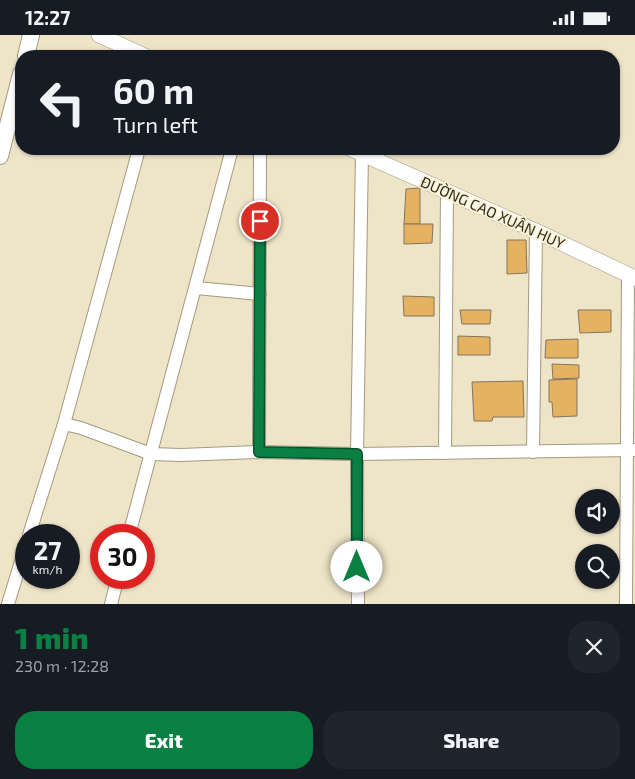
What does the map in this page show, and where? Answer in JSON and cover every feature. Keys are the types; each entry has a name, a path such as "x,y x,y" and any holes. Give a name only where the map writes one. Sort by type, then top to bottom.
{"main road":[{"path":"27,50 31,35"},
{"path":"0,156 15,97"}],"street":[{"path":"99,35 132,50"},
{"path":"33,524 64,424 137,155"},
{"path":"132,524 230,155"},
{"path":"259,452 260,155"},
{"path":"356,155 358,604"},
{"name":"ĐƯỜNG CAO XUÂN HUY","path":"365,155 536,231 632,277"},
{"path":"445,453 447,191"},
{"path":"533,452 536,231"},
{"path":"626,604 631,450 632,277"},
{"path":"196,288 260,294"},
{"path":"64,424 81,428 151,454 181,455 259,452 357,454 631,450"},
{"path":"8,604 15,581"},
{"path":"110,604 114,589"}],"building":[{"path":"420,188 420,224 404,224 406,189"},
{"path":"404,224 433,224 432,243 404,244"},
{"path":"507,240 526,240 527,273 507,274"},
{"path":"403,296 434,297 434,316 404,316"},
{"path":"460,310 491,310 490,324 462,324"},
{"path":"578,310 611,310 611,332 580,333"},
{"path":"458,336 490,337 490,355 458,355"},
{"path":"578,339 578,358 545,358 546,340"},
{"path":"552,364 579,365 579,378 553,379"},
{"path":"577,379 577,416 553,417 552,402 549,402 549,380"},
{"path":"523,381 524,417 493,417 492,421 474,421 472,382"}],"route":[{"path":"260,221 259,452 357,454 357,567"}]}
